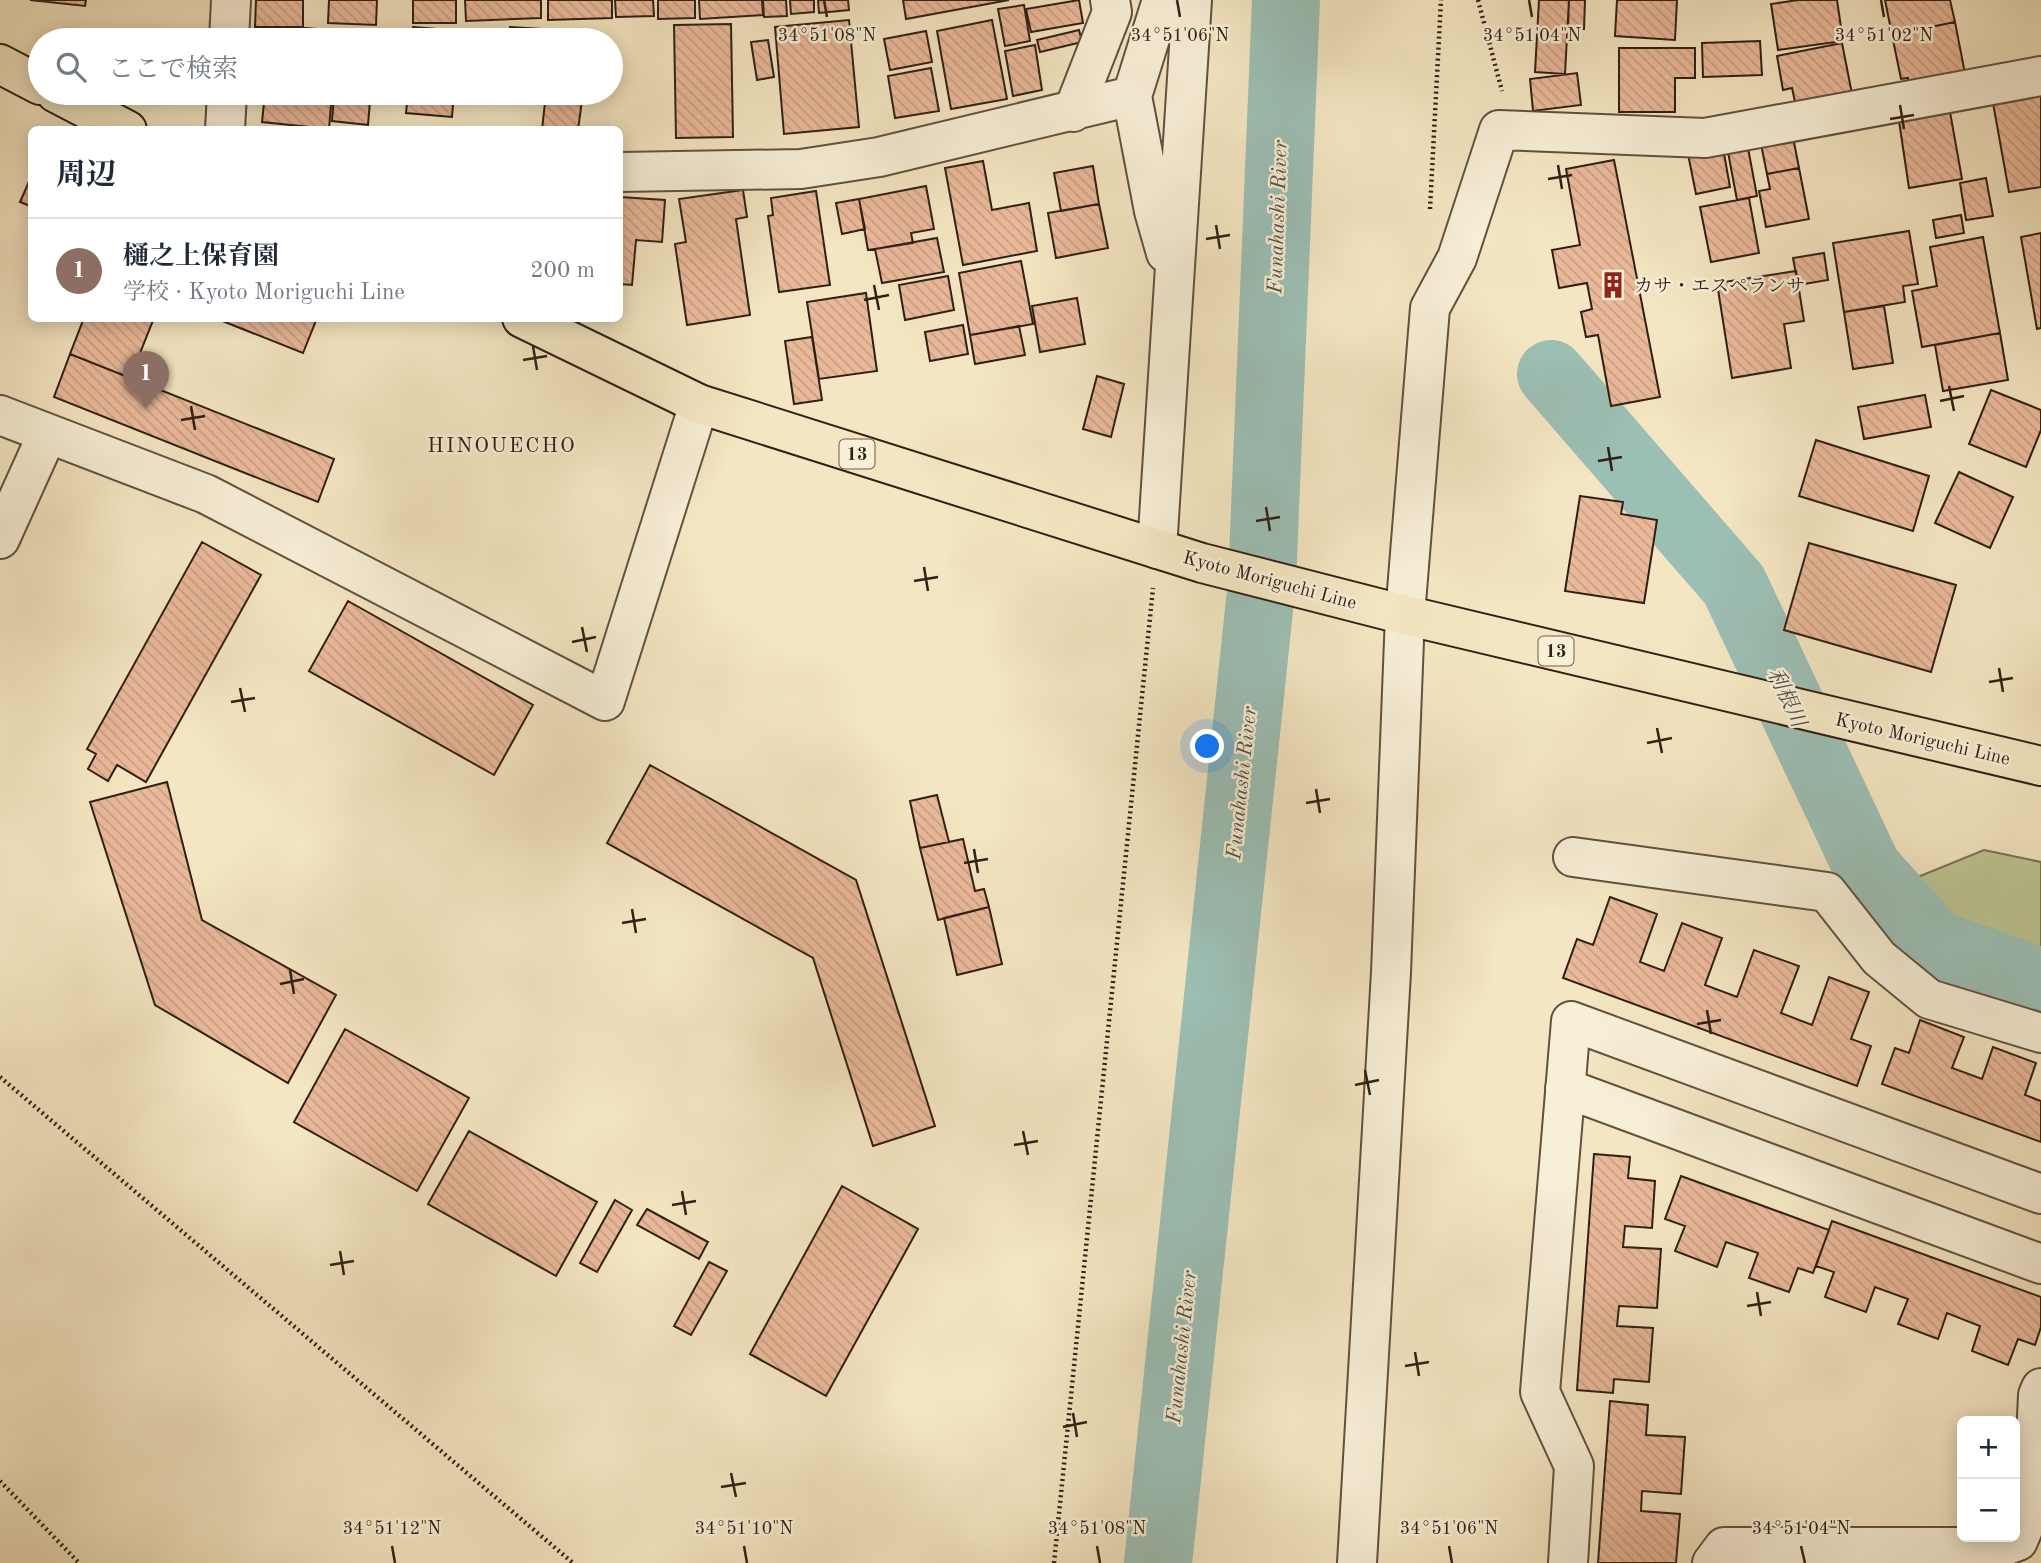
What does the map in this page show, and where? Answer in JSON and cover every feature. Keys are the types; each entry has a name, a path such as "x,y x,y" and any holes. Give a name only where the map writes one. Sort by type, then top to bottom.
{"main road":[{"path":"0,64 28,79"},
{"path":"79,105 119,126"},
{"name":"Kyoto Moriguchi Line","path":"531,322 699,404 1202,563 1405,615 2041,766"}],"street":[{"path":"229,28 230,0"},
{"path":"1073,112 1112,12 1110,0"},
{"path":"1162,0 1132,96 1154,211 1174,282"},
{"path":"1157,549 1192,0"},
{"path":"1357,1563 1391,972 1405,615 1412,568 1430,308 1457,258 1499,130 1705,138 2041,76"},
{"path":"623,172 801,169 879,157 1132,96"},
{"path":"225,126 226,105"},
{"path":"0,415 206,494 605,701 699,404"},
{"path":"0,539 47,435"},
{"path":"1573,856 1826,892 1880,958 1928,999 2041,1032"},
{"path":"1568,1563 1574,1466 1540,1392 1571,1021 2041,1194"},
{"path":"1565,1088 2041,1264"},
{"path":"1712,1563 1724,1547 2001,1547 2018,1552 2033,1504 2038,1395 2041,1388"}],"path":[{"path":"1430,214 1441,0"},
{"path":"1478,0 1503,97 1499,130"},
{"path":"1054,1563 1157,549"},
{"path":"0,1077 573,1563"},
{"path":"0,1481 79,1563"}],"green space":[{"path":"1984,850 2041,862 2041,963 1955,935 1908,881"}],"building":[{"path":"30,0 86,0 85,6"},
{"path":"256,0 303,0 303,27 255,27"},
{"path":"329,0 377,0 376,25 328,23"},
{"path":"413,0 456,0 456,23 413,23"},
{"path":"465,0 541,0 541,18 466,21"},
{"path":"548,0 612,0 612,18 548,20"},
{"path":"615,0 653,0 654,16 616,17"},
{"path":"658,0 695,0 695,18 658,19"},
{"path":"699,0 762,0 763,15 700,19"},
{"path":"763,0 786,0 787,16 764,17"},
{"path":"790,0 814,0 814,12 791,14"},
{"path":"818,0 848,0 849,10 819,13"},
{"path":"903,0 1009,0 906,19"},
{"path":"1079,0 1083,23 1031,32 1026,9"},
{"path":"1539,0 1569,0 1565,74 1535,72"},
{"path":"1569,0 1585,0 1584,29 1568,28"},
{"path":"1617,0 1677,0 1675,40 1615,36"},
{"path":"1798,0 1837,0 1843,41 1778,50 1771,4"},
{"path":"1885,0 1950,0 1955,22 1892,35"},
{"path":"1024,5 1030,41 1005,46 998,9"},
{"path":"849,20 859,127 784,134 775,27"},
{"path":"992,20 1007,99 951,109 937,31"},
{"path":"1955,22 1967,84 1911,96 1908,78 1901,79 1892,35"},
{"path":"731,24 733,137 676,138 674,25"},
{"path":"1079,30 1082,42 1040,52 1037,40"},
{"path":"926,31 932,62 890,70 884,39"},
{"path":"768,40 774,77 757,80 751,42"},
{"path":"1760,41 1762,75 1703,77 1702,43"},
{"path":"1842,43 1853,99 1797,111 1792,88 1783,90 1777,56"},
{"path":"1035,45 1042,90 1013,96 1005,51"},
{"path":"1619,48 1695,48 1695,78 1675,78 1675,112 1619,112"},
{"path":"931,68 939,111 895,118 888,76"},
{"path":"1577,73 1581,105 1533,111 1530,79"},
{"path":"2041,94 2041,187 2009,192 1993,103"},
{"path":"264,105 331,105 329,126 262,122"},
{"path":"333,105 370,105 368,125 332,121"},
{"path":"407,105 453,105 452,117 406,113"},
{"path":"545,105 581,105 579,126 542,126"},
{"path":"1950,112 1962,179 1909,188 1899,121"},
{"path":"1793,137 1799,168 1767,174 1761,144"},
{"path":"1723,148 1730,187 1696,194 1688,154"},
{"path":"1748,148 1757,196 1737,200 1728,152"},
{"name":"カサ・エスペランサ","path":"1614,160 1660,397 1611,406 1598,335 1586,337 1581,312 1592,309 1587,283 1559,288 1552,250 1580,245 1566,169"},
{"path":"983,161 992,210 1029,203 1037,251 963,265 945,168"},
{"path":"1093,166 1099,204 1061,211 1054,173"},
{"path":"1799,168 1809,219 1766,227 1759,191 1770,189 1767,174"},
{"path":"1986,178 1993,216 1966,220 1960,183"},
{"path":"28,184 28,205 20,202"},
{"path":"926,186 934,229 911,233 913,243 868,250 859,199"},
{"path":"743,190 747,217 736,219 750,315 687,325 675,244 686,242 679,199"},
{"path":"816,191 830,285 779,292 768,216 773,215 771,198"},
{"path":"623,197 665,200 662,242 636,240 632,285 623,284"},
{"path":"1749,198 1759,253 1711,262 1700,207"},
{"path":"859,199 865,229 842,234 836,203"},
{"path":"1099,204 1108,248 1056,258 1048,213"},
{"path":"1961,215 1964,233 1936,238 1933,220"},
{"path":"1909,231 1918,284 1903,286 1905,302 1844,312 1833,243"},
{"path":"2041,233 2041,328 2037,329 2021,237"},
{"path":"1983,237 2000,333 1922,347 1912,291 1937,286 1930,247"},
{"path":"937,238 944,272 882,283 875,249"},
{"path":"1824,253 1828,280 1798,285 1793,258"},
{"path":"1021,261 1033,324 970,335 959,273"},
{"path":"1796,271 1804,321 1784,324 1791,368 1732,378 1717,283"},
{"path":"948,276 954,310 905,320 899,285"},
{"path":"866,293 877,371 819,379 807,302"},
{"path":"1077,298 1085,344 1040,352 1032,306"},
{"path":"1884,306 1893,363 1853,369 1844,312"},
{"path":"82,322 152,322 130,378 70,354"},
{"path":"225,322 315,322 303,353"},
{"path":"963,325 968,354 930,361 925,332"},
{"path":"1019,326 1025,355 975,364 970,335"},
{"path":"2000,333 2008,380 1943,391 1935,345"},
{"path":"812,337 822,400 794,404 785,341"},
{"path":"70,354 334,459 318,502 54,397"},
{"path":"1097,376 1124,384 1111,437 1083,429"},
{"path":"1991,390 2041,410 2041,430 2026,467 1969,444"},
{"path":"1925,395 1931,427 1864,439 1858,407"},
{"path":"1816,440 1929,476 1913,531 1799,496"},
{"path":"1959,472 2013,497 1990,548 1935,523"},
{"path":"1580,496 1623,502 1621,514 1657,520 1644,603 1565,591"},
{"path":"202,542 261,575 146,782 117,765 108,781 88,769 96,754 87,749"},
{"path":"1809,543 1956,585 1931,672 1784,630"},
{"path":"348,601 533,705 494,775 309,671"},
{"path":"650,765 856,880 935,1126 873,1146 813,958 607,843"},
{"path":"167,782 202,920 336,995 288,1083 155,1005 90,802"},
{"path":"937,795 949,842 920,848 910,801"},
{"path":"963,839 975,891 984,889 989,907 938,920 920,848"},
{"path":"1610,897 1657,914 1640,962 1664,971 1682,923 1722,938 1705,985 1737,997 1754,950 1799,966 1781,1013 1812,1025 1829,977 1869,992 1851,1039 1871,1046 1857,1086 1563,978 1577,939 1593,945"},
{"path":"989,907 1002,964 957,975 944,918"},
{"path":"1920,1020 1964,1037 1952,1068 1982,1079 1993,1047 2036,1063 2025,1095 2041,1101 2041,1142 1882,1084 1895,1048 1909,1053"},
{"path":"345,1029 469,1098 417,1191 294,1122"},
{"path":"469,1131 597,1202 556,1276 428,1204"},
{"path":"1594,1154 1630,1157 1628,1178 1655,1181 1652,1228 1625,1226 1623,1247 1661,1249 1657,1308 1619,1306 1617,1326 1653,1328 1649,1382 1614,1379 1613,1393 1577,1390"},
{"path":"1681,1176 1829,1230 1813,1273 1798,1268 1789,1292 1749,1278 1758,1253 1726,1242 1717,1267 1675,1251 1685,1226 1665,1219"},
{"path":"842,1186 918,1229 826,1396 750,1354"},
{"path":"615,1200 632,1210 597,1272 580,1263"},
{"path":"647,1209 708,1242 699,1259 637,1225"},
{"path":"1832,1221 2041,1297 2041,1327 2035,1345 2018,1339 2008,1365 1972,1351 1980,1326 1947,1313 1938,1339 1898,1324 1908,1299 1875,1287 1866,1312 1825,1297 1834,1272 1816,1266"},
{"path":"709,1262 727,1271 691,1335 674,1326"},
{"path":"1610,1401 1648,1405 1646,1435 1685,1437 1681,1494 1642,1491 1641,1511 1680,1514 1676,1563 1598,1563"}],"waterway":[{"name":"Funahashi River","path":"1158,1563 1262,582 1286,0"},
{"name":"利根川","path":"1551,374 1734,585 1868,869 1935,944 2041,982"}],"place":[{"name":"カサ・エスペランサ","path":"1613,285"},
{"name":"樋之上保育園","path":"146,409"}],"district":[{"name":"HINOUECHO","path":"502,445"}]}
